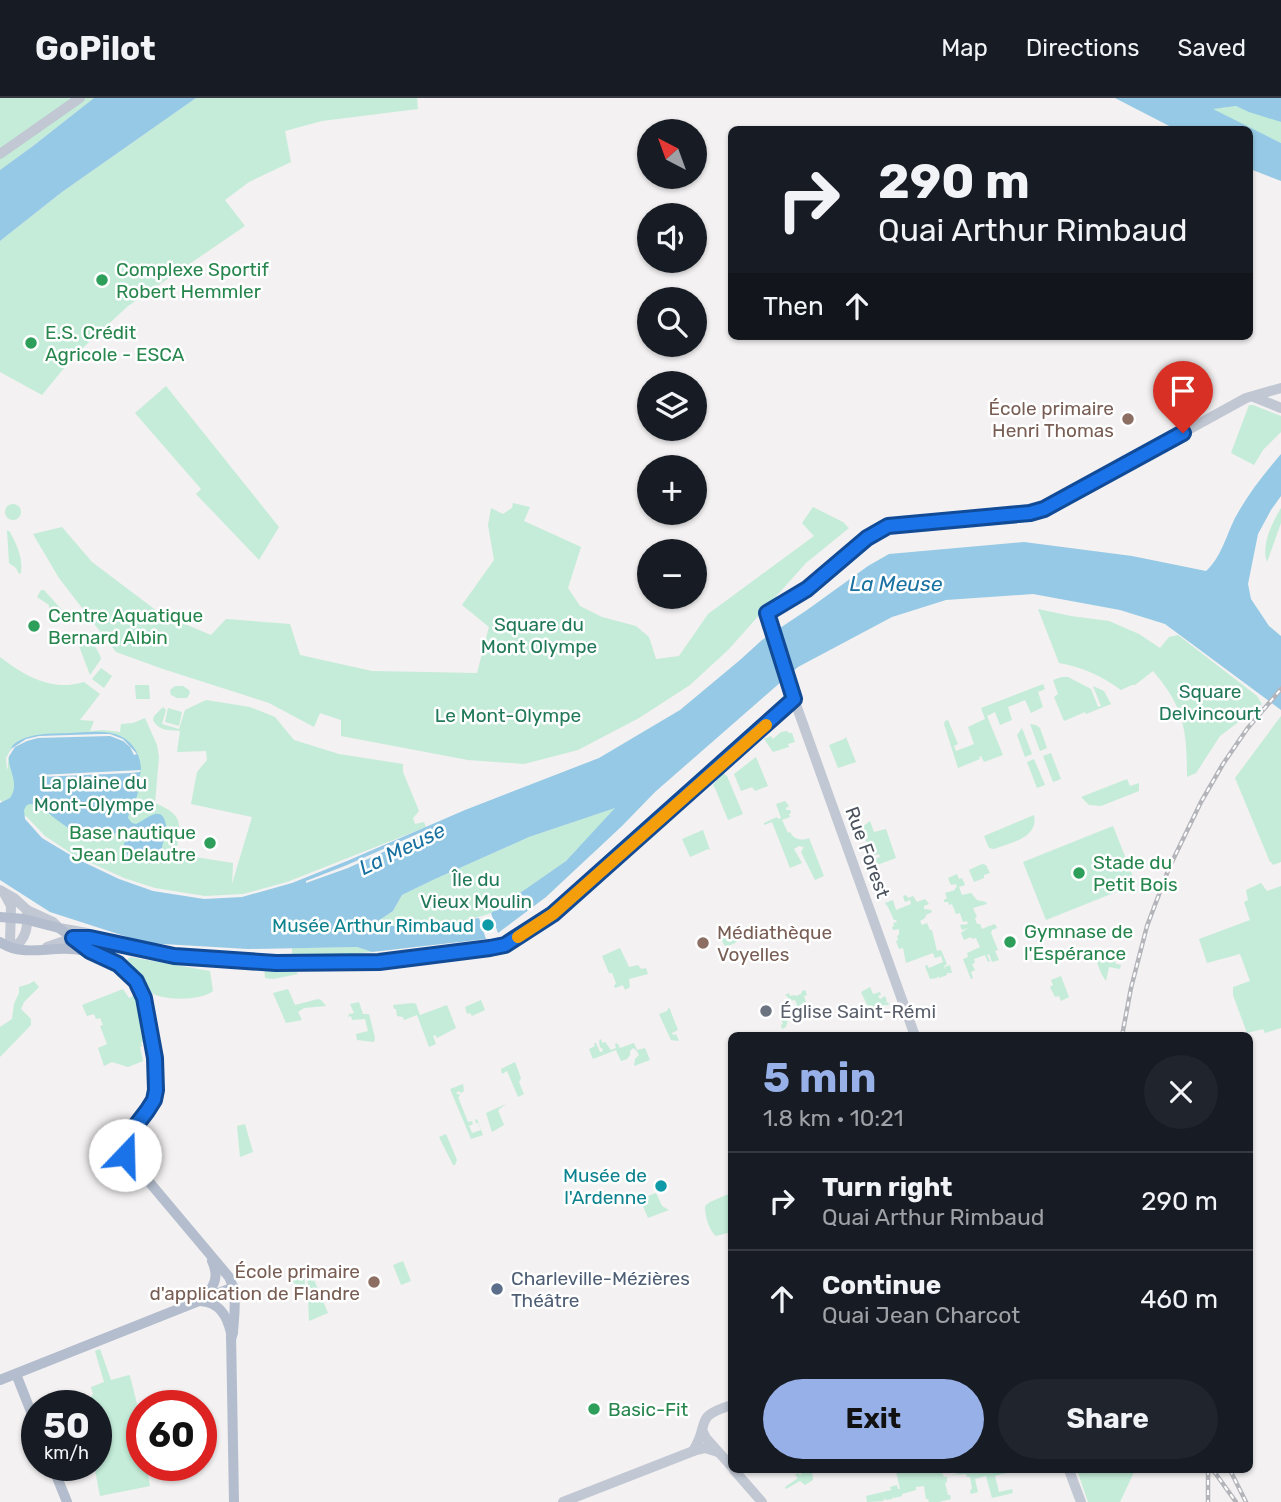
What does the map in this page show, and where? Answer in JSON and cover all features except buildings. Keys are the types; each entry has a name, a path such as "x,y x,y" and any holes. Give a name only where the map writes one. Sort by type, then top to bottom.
{"main road":[{"path":"0,154 80,98"},
{"path":"1254,397 1281,388"},
{"path":"1254,397 1281,408"},
{"name":"Rue Forest","path":"914,1032 794,699 768,617 807,589 867,538 888,526 1017,515 1044,509 1246,398 1254,397"},
{"path":"36,951 73,938 90,938 174,956 276,963 379,962 505,945 553,914 794,699"},
{"path":"2,892 14,898 27,915 24,938 13,948"},
{"path":"2,892 10,905 6,917 13,948"},
{"path":"6,917 27,915 59,928 102,936 127,945"},
{"path":"59,928 85,950"},
{"path":"0,942 19,950 85,950 118,964 136,981 144,998 150,1023 156,1083 154,1100 124,1141 124,1152 212,1261 216,1278 213,1287 202,1300"},
{"path":"198,1242 220,1265 234,1287 235,1309 231,1339"},
{"path":"0,1380 234,1287"},
{"path":"202,1300 220,1308 229,1324 234,1502"},
{"path":"16,1374 22,1390"},
{"path":"692,1451 706,1418 715,1410 728,1406"},
{"path":"702,1430 728,1463"},
{"path":"563,1502 692,1451 705,1448 718,1452"},
{"path":"737,1473 762,1502"},
{"path":"1070,1473 1081,1502"},
{"path":"58,1481 67,1502"}],"green space":[{"path":"0,98 94,98 0,170"},
{"path":"196,98 417,98 418,109 322,121 285,131 291,162 249,182 225,200 245,226 128,306 73,357 42,395 0,372 0,241 62,192"},
{"path":"1236,106 1281,122 1281,143 1253,129 1253,126 1246,126 1211,109"},
{"path":"166,386 279,527 259,560 196,494 201,489 135,413"},
{"path":"1249,405 1281,416 1281,432 1263,450 1254,465 1231,453"},
{"name":"Le Mont-Olympe","path":"513,503 530,507 524,521 581,547 568,588 580,606 602,617 636,626 649,637 656,659 679,656 708,614 814,536 802,523 813,507 843,522 849,528 806,563 728,650 690,685 639,718 578,750 524,764 468,760 341,736 341,720 320,713 314,727 269,703 116,652 59,578 33,534 62,527 92,562 161,614 211,635 226,619 290,624 300,655 372,671 477,673 489,627 462,605 494,560 488,525 491,508 503,514 512,508"},
{"path":"13,504 21,512 13,520 5,512"},
{"path":"1281,508 1281,523 1267,562 1266,541"},
{"path":"7,530 19,552 19,574 9,563"},
{"path":"41,590 44,590 71,620 67,623 37,597"},
{"name":"Square Delvincourt","path":"1038,609 1109,621 1139,634 1160,648 1169,637 1178,635 1257,696 1262,704 1220,736 1196,773 1187,777 1182,720 1171,696 1153,671 1135,685 1121,690 1092,673 1059,663"},
{"path":"82,634 94,645 101,659 90,675 76,638"},
{"name":"La plaine du Mont-Olympe","path":"0,657 39,680 61,685 84,682 100,694 80,720 94,721 90,731 120,732 121,724 145,718 157,745 159,757 155,803 172,812 179,822 176,854 233,863 232,884 252,817 191,804 197,772 207,760 206,751 177,752 180,731 161,728 153,720 163,707 166,710 162,724 179,729 185,710 206,700 250,707 275,717 294,740 339,754 403,764 403,772 419,811 413,818 415,824 424,822 426,827 287,882 243,894 205,896 155,888 124,878 74,855 45,836 27,817 0,800"},
{"path":"101,668 112,676 104,688 92,679"},
{"path":"1068,677 1091,689 1098,707 1101,706 1093,686 1104,691 1111,704 1064,721 1054,697 1058,694 1053,680"},
{"path":"1043,684 1045,689 1038,692 1043,707 1031,713 1025,700 1008,707 1012,720 1000,725 995,712 987,716 1003,755 984,762 981,756 980,759 958,768 945,721 948,720 958,744 954,746 956,751 974,744 968,727 985,719 981,708"},
{"path":"135,685 149,685 150,699 136,699"},
{"path":"175,686 183,686 189,690 187,698 171,695 170,690"},
{"path":"168,708 182,712 179,726 165,722"},
{"path":"1281,716 1281,862 1273,865 1235,778"},
{"path":"1030,724 1040,728 1047,748 1040,751"},
{"path":"1022,728 1032,754 1025,757 1017,735"},
{"path":"781,732 792,733 795,742 773,752 764,739 771,736 773,739"},
{"path":"846,737 856,762 838,768 829,745"},
{"path":"1051,753 1061,779 1053,782 1043,756"},
{"path":"756,757 768,786 755,791 752,787 741,791 734,774"},
{"path":"1034,759 1045,785 1037,788 1027,762"},
{"path":"723,773 727,776 743,814 728,820 713,785"},
{"path":"1127,779 1130,786 1139,783 1139,791 1101,806 1089,805 1081,797"},
{"path":"785,801 789,806 786,810 791,813 790,817 782,820 788,833 798,839 809,838 824,876 815,880 801,852 804,847 794,849 802,863 790,868 772,822 764,825 777,817 781,818 776,804"},
{"name":"Île du Vieux Moulin","path":"617,807 566,861 491,913 434,926 402,927 378,921 393,911 402,895 435,879 529,837"},
{"path":"1034,815 1034,823 1028,834 1008,844 989,848 984,836"},
{"path":"870,821 874,832 886,829 896,858 877,865 875,859 880,857 879,854 869,857 865,847 870,844 867,843 867,835 864,836 861,828"},
{"name":"Stade du Petit Bois","path":"1113,826 1136,884 1046,920 1023,862"},
{"path":"703,830 710,850 690,857 682,839"},
{"path":"986,865 990,873 974,882 969,870"},
{"path":"957,874 965,885 959,887 962,895 971,893 977,900 987,904 973,908 977,924 980,924 982,929 995,924 997,928 991,933 999,960 992,962 989,954 988,962 985,955 974,959 975,963 972,964 975,970 971,972 971,979 963,959 968,957 967,953 980,947 976,938 964,940 961,933 968,928 962,930 960,925 968,924 967,921 963,922 960,913 956,914 952,904 944,902 947,898 945,893 957,887 956,884 951,885 948,878"},
{"path":"1261,883 1267,891 1281,886 1281,1028 1265,1033 1263,1029 1247,1032 1233,995 1233,987 1250,981 1240,954 1207,963 1199,939 1250,920 1244,902 1248,900 1246,890"},
{"path":"903,896 908,898 913,896 917,902 925,899 929,904 924,906 924,909 932,912 920,921 922,925 927,923 932,930 937,951 941,950 947,964 944,966 946,971 945,967 950,965 952,973 930,979 925,966 929,968 943,962 941,956 935,958 933,953 906,963 903,948 899,949 896,941 899,929 893,930 892,927 893,923 897,922 885,903 893,900 896,910 911,904 910,900 905,902"},
{"path":"730,925 737,942 726,947 718,930"},
{"path":"357,947 372,952 292,955 292,948"},
{"path":"620,948 629,967 638,965 641,969 646,968 648,974 629,979 630,987 625,990 623,985 615,988 612,973 609,973 602,956"},
{"path":"1103,955 1107,958 1113,956 1116,964 1121,965 1120,969 1109,967 1106,981 1095,958"},
{"path":"130,957 210,971 213,991 191,998 156,995 146,989 137,978 126,961"},
{"path":"264,965 292,968 298,974 265,978"},
{"path":"1061,976 1069,997 1061,1001 1059,996 1055,997 1050,987 1053,985 1051,980"},
{"path":"34,981 39,987 24,1002 21,1009 31,1019 31,1025 0,1057 0,1027 12,1019 19,987"},
{"path":"870,987 873,994 880,992 880,999 885,996 887,1001 884,1003 888,1002 889,1005 869,1009 861,992"},
{"path":"123,989 129,998 137,994 142,1009 147,1039 140,1047 143,1061 128,1067 112,1062 104,1066 98,1048 107,1044 100,1026 103,1025 100,1018 96,1019 94,1014 87,1016 82,1005"},
{"path":"288,989 295,1005 318,999 326,1006 304,1008 298,1012 302,1020 286,1023 273,993"},
{"path":"805,990 806,1002 800,1005 804,1014 788,1020 786,1027 782,1029 781,1019 793,1014 791,1009 797,1004 795,1000 788,1001 785,995 789,993 790,996 796,996"},
{"path":"481,1000 485,1010 472,1016 467,1014 465,1007"},
{"path":"359,1002 363,1014 369,1014 374,1042 357,1040 356,1034 368,1031 365,1019 352,1020 351,1016 348,1017 354,1013 350,1004"},
{"path":"413,1003 420,1015 447,1005 456,1028 437,1038 433,1036 436,1044 429,1047 417,1015 404,1020 403,1017 397,1016 393,1005"},
{"path":"669,1007 678,1030 672,1033 676,1034 679,1041 671,1040 659,1014 667,1011"},
{"path":"601,1039 611,1050 616,1048 617,1043 620,1048 634,1043 637,1050 645,1048 650,1060 634,1066 639,1055 633,1048 627,1059 621,1061 616,1050 593,1059 589,1049 596,1043 602,1052 599,1041"},
{"path":"515,1062 524,1094 518,1097 507,1071 502,1074 501,1069"},
{"path":"463,1084 464,1091 456,1093 460,1096 458,1097 468,1122 472,1121 473,1124 469,1126 472,1133 481,1130 476,1123 477,1119 483,1135 471,1139 450,1089"},
{"path":"506,1104 498,1110 504,1125 492,1132 486,1113"},
{"path":"245,1124 253,1152 240,1157 237,1126"},
{"path":"446,1134 457,1160 455,1165 439,1137"},
{"path":"656,1193 662,1206 669,1210 648,1218 640,1199"},
{"path":"728,1194 728,1233 716,1236 711,1231 705,1206"},
{"path":"403,1261 411,1281 401,1285 393,1265"},
{"path":"304,1266 303,1291 292,1281 289,1272"},
{"path":"309,1268 328,1313 309,1321 307,1269"},
{"path":"100,1349 111,1380 130,1376 134,1390 126,1390 126,1481 149,1481 150,1486 100,1496 97,1481 112,1481 112,1390 92,1390 91,1387 104,1382 95,1351"},
{"path":"812,1473 813,1480 805,1485 800,1481 786,1489 785,1487 798,1478 795,1475"},
{"path":"896,1473 942,1473 944,1477 947,1476 945,1483 951,1499 929,1502 924,1486 892,1499 867,1502 866,1496 891,1490 890,1487 897,1485 900,1489"},
{"path":"959,1473 1006,1473 995,1476 999,1492 1012,1489 1013,1493 992,1498 986,1476 975,1479 978,1492 971,1494 970,1477 966,1474 951,1475"},
{"path":"1078,1473 1134,1473 1120,1502 1088,1502"}],"water":[{"path":"94,98 196,98 62,192 0,241 0,170"},
{"path":"1115,98 1281,98 1281,122 1236,106 1213,109 1247,126 1169,126"},
{"path":"1253,129 1281,143 1281,181 1253,170"},
{"name":"La Meuse","path":"1281,454 1281,496 1258,534 1248,584 1251,599 1269,626 1281,636 1281,710 1165,624 1120,610 1033,594 946,600 892,617 798,667 655,792 546,897 498,933 491,913 566,861 615,808 529,837 435,879 402,895 393,911 378,921 388,925 413,927 479,918 486,939 372,952 357,947 248,949 146,943 50,912 0,880 0,803 10,798 13,791 10,752 13,745 26,738 48,734 97,732 122,737 135,749 141,767 135,791 138,792 136,799 132,800 128,818 136,824 158,814 164,818 166,825 160,859 148,861 126,854 123,849 126,836 121,832 101,840 89,839 62,824 40,805 29,804 24,810 25,819 42,838 77,859 119,879 153,891 204,899 242,897 292,883 465,810 599,758 680,710 762,640 889,554 1024,542 1132,556 1206,571 1219,553 1245,501"}],"pier":[{"path":"110,734 123,739 137,754 134,755 123,741 110,736 38,738 15,747 8,758 7,769 6,758 11,749 26,739 39,736"},
{"path":"141,770 131,773 39,777 39,775"},
{"path":"431,828 432,830 348,868 306,883 306,881"}],"railway":[{"path":"1123,1032 1147,926 1169,868 1223,764 1247,729 1281,689"},
{"path":"1208,1473 1208,1502"},
{"path":"1215,1473 1236,1502"},
{"path":"1232,1473 1246,1502"}],"slow traffic":[{"path":"518,937 553,914 766,725"}],"place":[{"name":"Complexe Sportif Robert Hemmler","path":"102,280"},
{"name":"E.S. Crédit Agricole - ESCA","path":"31,343"},
{"name":"École primaire Henri Thomas","path":"1128,419"},
{"name":"Centre Aquatique Bernard Albin","path":"34,626"},
{"name":"Base nautique Jean Delautre","path":"210,843"},
{"name":"Stade du Petit Bois","path":"1079,873"},
{"name":"Musée Arthur Rimbaud","path":"488,925"},
{"name":"Gymnase de l'Espérance","path":"1010,942"},
{"name":"Médiathèque Voyelles","path":"703,943"},
{"name":"Église Saint-Rémi","path":"766,1011"},
{"name":"Musée de l'Ardenne","path":"661,1186"},
{"name":"École primaire d'application de Flandre","path":"374,1282"},
{"name":"Charleville-Mézières Théâtre","path":"497,1289"},
{"name":"Basic-Fit","path":"594,1409"}],"route":[{"path":"125,1155 124,1141 154,1100 156,1090 150,1023 141,990 128,972 80,945 73,938 90,938 174,956 276,963 379,962 505,945 553,914 794,699 767,613 807,589 867,538 888,526 1017,515 1044,509 1183,433"}],"park label":[{"name":"Square du Mont Olympe","path":"539,635"}]}
